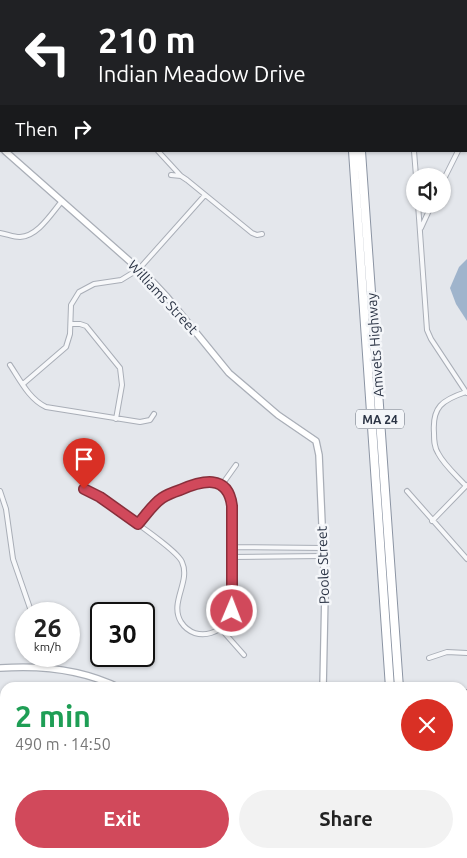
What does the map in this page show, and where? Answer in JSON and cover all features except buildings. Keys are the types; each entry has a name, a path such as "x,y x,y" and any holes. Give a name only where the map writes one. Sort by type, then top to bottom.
{"highway":[{"name":"Amvets Highway","path":"353,152 390,682"},
{"name":"Amvets Highway","path":"361,152 399,682"}],"street":[{"name":"Williams Street","path":"6,152 139,269 167,297 229,373 278,415 309,435 317,443"},
{"path":"159,152 181,176 252,233 262,234"},
{"path":"414,152 415,168"},
{"path":"450,168 458,152"},
{"path":"171,175 181,176"},
{"path":"23,384 66,347 70,334 72,302 82,289 94,284 121,280 139,269 205,195"},
{"path":"0,233 16,237 29,235 36,231 62,202"},
{"path":"419,213 427,330 466,392 449,398 438,407 434,416 434,430 438,453 467,486 432,521"},
{"path":"420,230 428,213"},
{"path":"71,324 80,324 88,328 120,368 122,385 116,419"},
{"path":"10,365 35,400 46,406 142,422 150,420 154,414"},
{"name":"Poole Street","path":"317,443 325,593 323,682"},
{"path":"221,486 236,465"},
{"path":"84,489 100,497 138,524 173,552 182,562 184,578 177,606 182,624 190,631 201,634 212,634 221,628 228,621 231,613 232,503 229,494 221,486 210,482 200,482 165,496 157,502 138,524"},
{"path":"0,491 6,509 13,558 28,602"},
{"path":"407,491 467,559"},
{"path":"232,547 323,548"},
{"path":"232,557 323,556"},
{"path":"221,628 244,654"},
{"path":"429,658 447,652 467,653"},
{"path":"0,668 37,667 76,672 106,682"}],"water":[{"path":"467,259 467,321 456,304 450,288 459,267"}],"route":[{"path":"84,489 100,497 138,524 157,502 165,496 197,483 208,481 218,484 223,488 229,494 232,506 232,611"}]}
